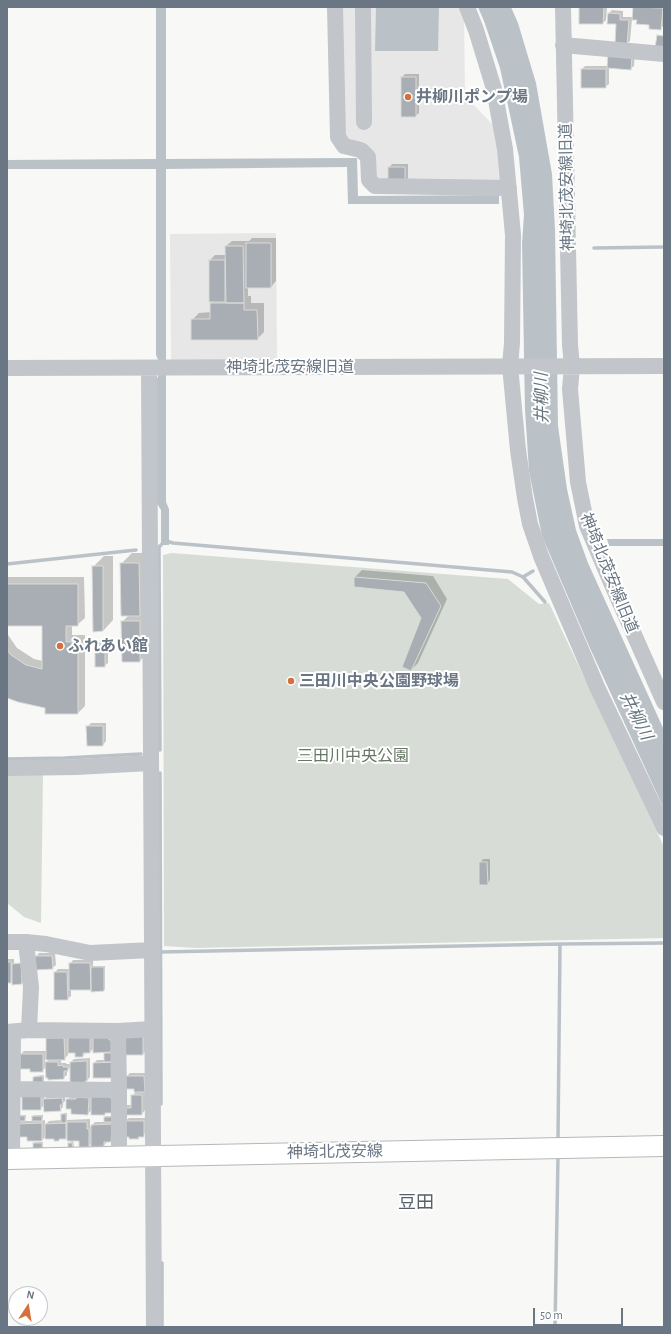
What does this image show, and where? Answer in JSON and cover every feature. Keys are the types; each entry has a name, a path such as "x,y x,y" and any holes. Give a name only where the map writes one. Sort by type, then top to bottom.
{"main road":[{"name":"神埼北茂安線","path":"9,1159 664,1146"}],"street":[{"path":"335,7 338,137 344,146 361,150 368,157 369,180 375,186 509,188"},
{"path":"363,7 364,122"},
{"path":"467,7 476,30 494,89 506,149 513,235 512,343 518,450 530,524 541,556 597,687 664,828"},
{"name":"神埼北茂安線旧道","path":"563,7 570,345 567,366 578,482 587,526 664,702"},
{"path":"564,45 664,54"},
{"path":"567,366 664,366"},
{"name":"神埼北茂安線旧道","path":"7,368 567,366"},
{"path":"154,1327 150,763 158,368"},
{"path":"7,768 76,767 150,763"},
{"path":"7,942 46,944 90,953 152,950"},
{"path":"26,942 32,987 29,1030"},
{"path":"9,1159 12,1089 10,1032 29,1030 118,1031 152,1029"},
{"path":"118,1031 118,1156"},
{"path":"12,1089 119,1090"}],"shaded area":[{"path":"340,7 461,7 464,18 465,96 498,130 504,183 384,184 373,175 372,152 365,142 352,141 342,133"},
{"path":"276,233 277,360 171,361 170,234"}],"green space":[{"name":"三田川中央公園","path":"172,553 508,579 539,604 549,603 664,847 664,938 195,948 164,946 163,555"},
{"path":"43,774 41,923 24,917 7,903 7,775"}],"water":[{"path":"156,7 166,7 166,159 357,158 358,196 499,195 499,204 348,204 347,167 166,169 166,502 169,509 169,545 161,545 161,510 156,502 156,381 159,374 159,362 156,355 156,169 7,169 7,160 156,159"},
{"path":"376,7 439,7 438,51 375,51"},
{"name":"井柳川","path":"478,7 511,7 518,23 536,83 552,174 555,230 558,426 567,489 576,530 588,563 664,730 664,809 589,646 542,536 529,471 525,410 522,243 524,215 519,157 500,68"},
{"path":"607,539 664,539 664,546 609,546"}],"building":[{"path":"579,7 604,7 603,24 579,24"},
{"path":"633,7 663,8 661,30 649,29 649,25 636,24 637,20 632,20"},
{"path":"608,13 620,14 620,20 629,20 627,45 615,44 616,24 607,24"},
{"path":"657,35 664,36 664,49 655,48"},
{"path":"608,54 632,55 631,70 607,68"},
{"path":"581,69 606,69 606,88 581,88"},
{"name":"井柳川ポンプ場","path":"401,77 416,77 416,117 401,117"},
{"path":"388,167 405,167 405,183 388,183"},
{"path":"246,243 271,243 271,288 246,288"},
{"path":"225,246 243,246 244,303 226,303"},
{"path":"209,260 225,260 225,302 209,302"},
{"path":"210,303 244,303 244,310 257,310 258,340 191,340 191,319 210,319"},
{"path":"120,563 139,563 140,616 121,616"},
{"path":"92,566 103,566 103,631 93,632"},
{"path":"354,577 426,583 441,606 411,671 402,667 421,618 404,592 354,587"},
{"name":"ふれあい館","path":"7,584 78,584 78,626 66,626 66,642 78,642 78,714 45,714 45,708 7,698 7,650 11,655 26,665 42,669 42,626 7,626"},
{"path":"121,621 140,621 140,662 122,662"},
{"path":"95,645 105,645 105,667 95,667"},
{"path":"86,726 103,726 103,746 87,746"},
{"path":"479,862 487,862 488,885 479,885"},
{"path":"35,956 52,956 53,969 36,970"},
{"path":"7,962 11,962 11,983 7,983"},
{"path":"21,963 22,984 12,985 12,964"},
{"path":"69,963 90,963 91,990 69,990"},
{"path":"91,967 104,967 104,991 91,992"},
{"path":"54,972 67,972 68,1000 54,1000"},
{"path":"68,1036 90,1036 90,1053 83,1053 83,1057 75,1057 75,1053 68,1053"},
{"path":"93,1036 109,1036 109,1040 113,1040 111,1052 93,1053"},
{"path":"125,1036 143,1036 143,1055 125,1055"},
{"path":"46,1038 64,1038 65,1060 46,1060"},
{"path":"104,1053 113,1053 113,1062 104,1062"},
{"path":"20,1054 43,1054 43,1072 30,1072 30,1069 20,1069"},
{"path":"87,1061 87,1081 85,1081 85,1084 70,1082 70,1062"},
{"path":"45,1062 58,1062 58,1066 63,1065 63,1067 68,1067 68,1071 64,1071 64,1079 48,1080 48,1078 46,1078"},
{"path":"114,1062 111,1078 93,1078 93,1063"},
{"path":"43,1076 43,1085 33,1085 33,1077"},
{"path":"125,1076 144,1076 145,1092 134,1092 134,1089 126,1089"},
{"path":"110,1095 110,1098 113,1098 113,1113 105,1113 105,1115 91,1115 91,1097"},
{"path":"131,1095 142,1095 142,1115 123,1115 123,1108 131,1108"},
{"path":"22,1096 41,1096 41,1110 22,1110"},
{"path":"76,1097 89,1098 88,1115 71,1114 71,1109 66,1109 66,1099 76,1099"},
{"path":"62,1098 63,1105 60,1105 61,1111 44,1112 43,1099"},
{"path":"61,1114 66,1114 66,1123 61,1123"},
{"path":"16,1116 25,1116 25,1121 16,1121"},
{"path":"32,1116 42,1116 42,1121 32,1121"},
{"path":"104,1117 113,1117 113,1122 104,1122"},
{"path":"124,1121 144,1121 144,1137 138,1137 139,1139 129,1139 129,1137 125,1137"},
{"path":"67,1122 87,1122 87,1129 89,1129 89,1147 79,1147 79,1141 67,1141"},
{"path":"42,1123 42,1141 27,1141 27,1137 16,1137 16,1124"},
{"path":"66,1123 66,1139 54,1141 54,1139 45,1139 45,1124"},
{"path":"112,1124 111,1142 104,1142 104,1146 91,1147 91,1125"},
{"path":"33,1143 42,1143 42,1151 33,1151"},
{"path":"68,1143 72,1143 73,1149 68,1149"}],"waterway":[{"path":"594,248 664,247"},
{"path":"166,541 173,543 512,572 523,577 533,571"},
{"path":"160,750 159,547 163,543"},
{"path":"7,564 136,550"},
{"path":"523,577 545,602"},
{"path":"7,759 141,754"},
{"path":"160,773 161,1104"},
{"path":"160,952 664,943"},
{"path":"558,1139 560,944"},
{"path":"555,1327 558,1157"},
{"path":"162,1263 162,1327"}],"place":[{"name":"井柳川ポンプ場","path":"408,97"},
{"name":"ふれあい館","path":"60,646"},
{"name":"三田川中央公園野球場","path":"291,681"}],"district":[{"name":"豆田","path":"416,1203"}]}
